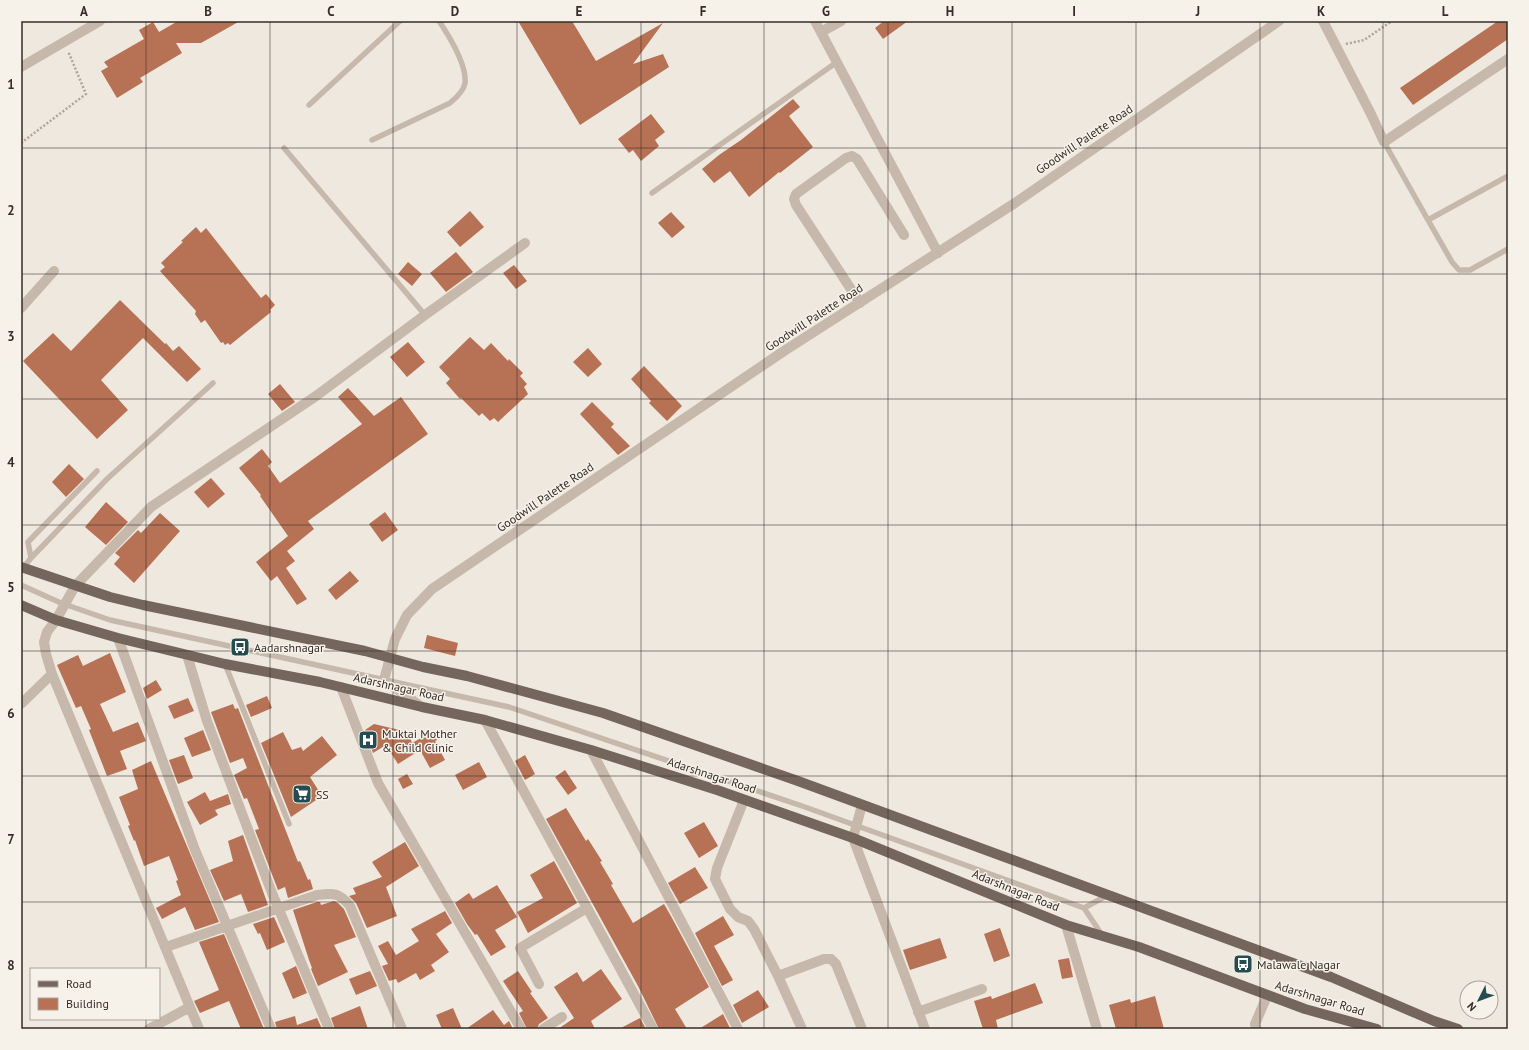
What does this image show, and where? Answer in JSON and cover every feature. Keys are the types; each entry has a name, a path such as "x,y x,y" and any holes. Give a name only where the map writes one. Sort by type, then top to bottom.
{"main road":[{"name":"Adarshnagar Road","path":"22,568 110,597 365,651 467,676 603,713 862,805 1331,977 1434,1021 1458,1029"},
{"name":"Adarshnagar Road","path":"21,604 56,620 118,638 224,664 341,687 422,707 485,720 591,750 744,800 853,838 1066,925 1139,947 1304,1009 1361,1026 1377,1029"}],"street":[{"path":"21,67 100,21"},
{"path":"815,21 938,253"},
{"path":"821,32 841,21"},
{"name":"Goodwill Palette Road","path":"384,680 395,639 407,616 432,589 784,352 1021,198 1279,21"},
{"path":"1323,21 1372,114 1384,142 1508,59"},
{"path":"860,303 796,205 794,199 796,194 846,158 852,156 857,159 904,235"},
{"path":"199,1029 52,674 44,642 47,632 56,620 75,586 151,507 316,396 525,243"},
{"path":"21,308 54,271"},
{"path":"118,638 195,850 271,1029"},
{"path":"187,655 206,721 279,908 329,1029"},
{"path":"21,704 52,674"},
{"path":"384,680 422,707"},
{"path":"341,687 378,783 520,1029"},
{"path":"485,720 653,1029"},
{"path":"591,750 738,1029"},
{"path":"744,800 717,868 715,880 730,909 738,917 748,921 754,929 778,976 802,1029"},
{"path":"862,805 853,838 925,1029"},
{"path":"166,947 317,895 336,894 344,898 350,906 402,1029"},
{"path":"539,984 520,948 587,908"},
{"path":"1066,925 1097,1029"},
{"path":"778,976 824,959 831,959 836,964 862,1029"},
{"path":"918,1012 982,989"},
{"path":"1256,1029 1255,1024 1267,996"},
{"path":"149,1029 190,1007"},
{"path":"543,1029 562,1016"}],"lane":[{"path":"309,105 400,21"},
{"path":"372,140 450,103 460,93 465,84 463,69 455,49 439,21"},
{"path":"652,193 837,62"},
{"path":"1384,142 1452,262 1459,270 1470,270 1508,249"},
{"path":"284,148 425,315"},
{"path":"1428,220 1508,176"},
{"path":"22,568 107,479 213,383"},
{"path":"31,558 28,542 97,471"},
{"path":"21,585 65,604 110,620 509,707 805,807 1084,908 1102,936"},
{"path":"224,664 289,824"},
{"path":"1084,908 1108,896"}],"path":[{"path":"1336,46 1364,40 1392,21"},
{"path":"21,143 86,94 64,42"}],"building":[{"path":"178,21 240,21 201,43 176,43 182,53 140,78 143,82 117,98 101,71 108,67 104,62 144,39 139,30 153,22 159,32"},
{"path":"518,21 572,21 596,61 663,23 633,64 663,54 669,67 580,125"},
{"path":"884,21 908,21 883,39 875,28"},
{"path":"1498,21 1508,21 1508,39 1413,105 1400,88"},
{"path":"793,99 800,107 789,116 813,147 780,173 779,172 749,197 730,171 714,183 702,169"},
{"path":"651,114 665,132 655,140 659,146 641,161 633,150 629,153 618,139"},
{"path":"470,211 484,227 460,247 447,232"},
{"path":"671,212 685,227 672,238 658,223"},
{"path":"196,227 201,233 206,228 261,298 266,294 275,305 270,310 271,312 230,345 228,343 225,345 223,342 221,343 205,320 201,323 195,314 196,311 160,271 165,267 161,263"},
{"path":"456,252 473,272 446,292 430,273"},
{"path":"408,262 422,274 412,286 398,274"},
{"path":"514,265 527,281 516,289 503,273"},
{"path":"120,300 173,351 179,346 201,369 187,382 143,338 101,380 128,410 97,439 23,361 53,333 71,351"},
{"path":"470,337 484,350 491,343 508,361 509,359 523,373 520,376 527,384 524,387 528,394 498,422 494,418 490,421 482,413 479,416 461,398 460,399 446,383 450,379 439,367"},
{"path":"408,342 425,362 407,377 390,357"},
{"path":"588,348 602,364 588,377 573,362"},
{"path":"644,366 682,406 667,421 649,403 651,401 631,379"},
{"path":"280,384 295,402 282,411 268,394"},
{"path":"348,388 374,416 401,397 428,434 308,521 314,529 287,551 295,561 286,568 307,599 297,605 277,576 271,581 256,562 288,536 260,496 261,495 239,468 262,449 272,462 268,466 280,483 362,424 338,397"},
{"path":"592,402 614,424 611,427 630,446 618,455 580,414"},
{"path":"69,464 84,479 66,497 52,482"},
{"path":"211,478 225,494 208,508 194,492"},
{"path":"106,502 128,522 106,545 85,527"},
{"path":"385,512 398,530 382,542 369,524"},
{"path":"160,513 180,531 134,583 114,564 120,557 115,553 138,530 141,533"},
{"path":"350,571 359,581 336,600 328,590"},
{"path":"427,635 458,643 455,656 424,648"},
{"path":"110,653 126,692 100,704 113,732 138,722 146,741 120,751 127,769 107,776 89,730 91,729 81,706 76,708 57,665 78,655 83,666"},
{"path":"156,680 162,690 147,699 143,688"},
{"path":"267,696 272,708 251,717 246,705"},
{"path":"188,698 194,711 174,719 168,706"},
{"path":"233,704 235,709 238,708 298,862 300,861 308,880 310,879 313,889 288,898 285,887 278,890 255,830 259,829 247,798 244,799 234,775 247,768 243,758 230,763 211,712"},
{"path":"374,724 408,732 412,743 432,732 445,760 430,768 420,750 398,764 386,745 373,753 365,730"},
{"path":"203,730 211,750 192,757 184,738"},
{"path":"283,732 292,750 301,747 303,751 322,736 337,755 310,777 322,796 291,817 261,743"},
{"path":"184,755 193,778 178,784 169,760"},
{"path":"525,755 535,774 525,780 515,761"},
{"path":"151,761 219,922 195,930 185,907 162,919 156,908 181,895 176,881 178,880 169,856 144,866 135,840 134,841 128,826 130,825 119,797 138,789 132,770"},
{"path":"479,762 487,777 463,790 455,775"},
{"path":"565,770 577,788 568,795 555,777"},
{"path":"407,774 413,784 403,789 398,779"},
{"path":"205,792 210,801 228,794 231,804 215,810 218,815 200,825 187,802"},
{"path":"566,808 586,841 588,839 602,861 600,862 613,884 611,885 633,923 664,904 672,918 709,987 675,1009 687,1029 659,1029 638,986 546,819"},
{"path":"704,822 718,846 699,858 684,833"},
{"path":"243,835 268,905 248,912 241,894 224,901 210,870 233,861 228,841"},
{"path":"405,842 419,866 386,887 397,916 367,928 356,903 349,896 356,894 353,888 382,877 372,862"},
{"path":"554,861 577,903 528,933 517,912 543,898 530,875"},
{"path":"695,867 708,888 680,904 668,883"},
{"path":"497,885 517,917 495,930 506,947 491,956 477,934 475,935 467,924 455,903 469,893 473,899"},
{"path":"334,901 344,909 356,937 334,945 348,972 318,986 311,969 312,968 293,910 317,902 320,902 321,905"},
{"path":"445,911 452,923 436,934 449,952 431,965 435,971 420,980 416,973 398,983 396,979 389,981 382,966 388,964 378,946 388,941 396,955 419,941 411,929"},
{"path":"723,916 734,935 714,946 733,980 722,986 695,933"},
{"path":"274,917 285,942 267,950 260,933 258,934 253,924"},
{"path":"1000,928 1010,956 994,962 984,934"},
{"path":"224,934 264,1029 241,1029 229,1001 200,1013 194,1001 219,990 199,942"},
{"path":"940,938 947,958 910,970 903,950"},
{"path":"1069,958 1073,977 1062,979 1058,960"},
{"path":"296,966 307,993 293,999 282,973"},
{"path":"601,969 622,999 591,1021 595,1029 558,1029 574,1018 554,987 577,972 583,982"},
{"path":"370,971 377,986 356,995 349,979"},
{"path":"518,971 532,992 530,993 548,1018 539,1024 537,1029 527,1029 519,1013 523,1011 503,981"},
{"path":"1035,983 1043,1003 996,1020 998,1029 983,1029 974,1001 991,996 992,999"},
{"path":"758,990 769,1007 742,1023 733,1005"},
{"path":"1155,996 1164,1029 1116,1029 1109,1005 1130,999 1131,1003"},
{"path":"360,1006 368,1029 335,1029 331,1018"},
{"path":"453,1008 462,1029 442,1029 436,1015"},
{"path":"493,1010 504,1025 509,1021 513,1029 466,1029"},
{"path":"723,1014 730,1028 699,1029"},
{"path":"295,1016 297,1025 317,1018 322,1029 277,1029 275,1022"},
{"path":"640,1018 646,1029 619,1029"}],"place":[{"name":"Aadarshnagar","path":"240,647"},
{"name":"Muktai Mother & Child Clinic","path":"368,740"},
{"name":"SS","path":"302,794"},
{"name":"Malawale Nagar","path":"1243,964"}]}
